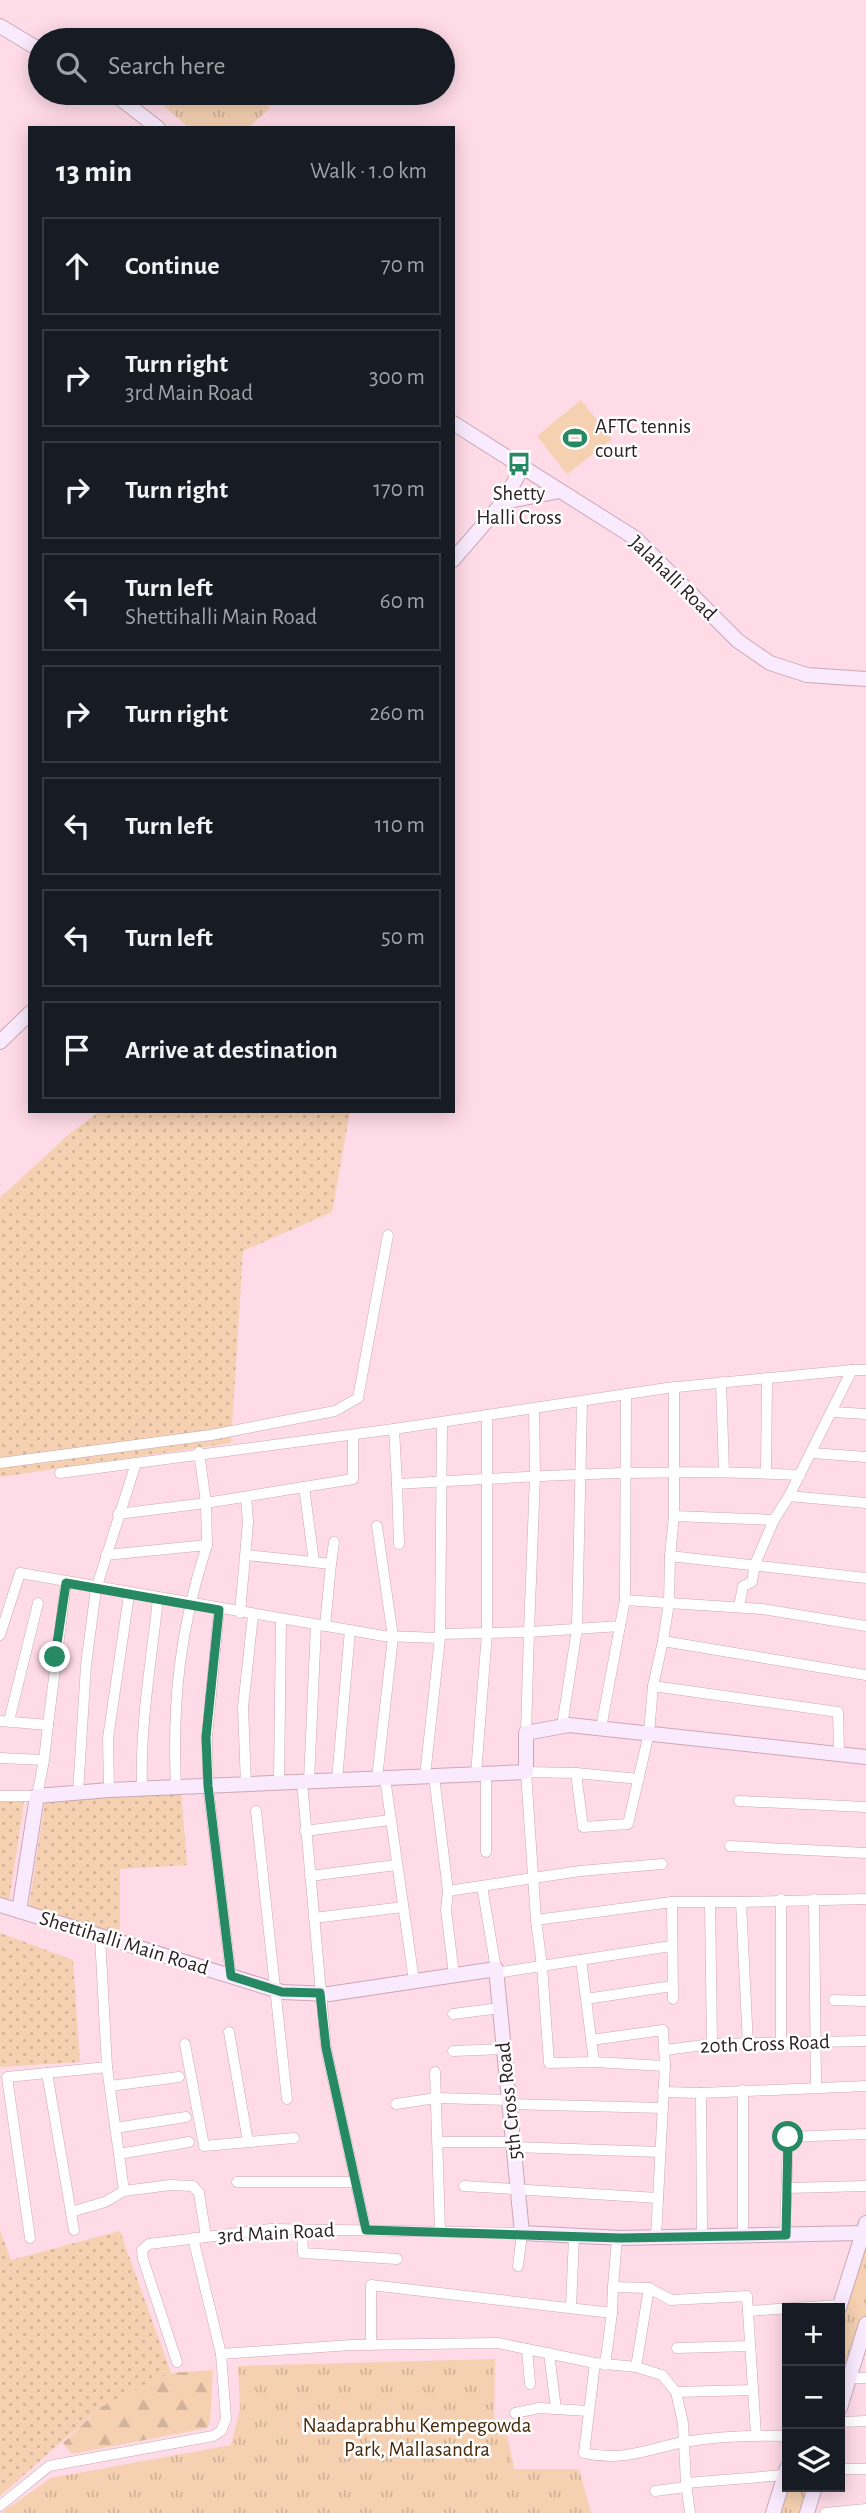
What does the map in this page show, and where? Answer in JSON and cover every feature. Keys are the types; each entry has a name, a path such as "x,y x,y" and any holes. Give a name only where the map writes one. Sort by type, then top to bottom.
{"street":[{"path":"0,26 28,43"},
{"path":"128,105 155,126"},
{"name":"Jalahalli Road","path":"455,424 635,538 738,641 770,663 807,675 866,680"},
{"path":"504,454 505,497"},
{"path":"455,558 505,497 523,466"},
{"path":"505,497 560,491"},
{"path":"0,1042 28,1015"},
{"path":"0,1463 211,1435 335,1411 358,1398 388,1235"},
{"path":"738,1607 743,1586 752,1582 755,1564 774,1520 834,1412 852,1370"},
{"path":"60,1473 199,1452 353,1436 674,1387 866,1370"},
{"path":"766,1473 767,1378"},
{"path":"721,1382 724,1472"},
{"path":"576,1773 583,1827 628,1824 649,1733 653,1686 670,1603 670,1556 677,1472 674,1387"},
{"path":"601,1728 625,1600 628,1472 626,1394"},
{"path":"562,1726 577,1629 578,1474 582,1401"},
{"path":"534,1409 536,1476 526,1772 548,2063 594,2062 665,2066"},
{"path":"834,1412 866,1414"},
{"path":"486,1852 481,1774 487,1633 487,1415"},
{"path":"442,1422 440,1636 430,1776 448,1891 446,1910 454,1975"},
{"path":"394,1429 399,1544"},
{"path":"118,1514 354,1479 353,1436"},
{"path":"176,1787 174,1739 188,1604 207,1545 206,1503 199,1452"},
{"path":"812,1453 866,1457"},
{"path":"78,1793 86,1665 96,1589 136,1463"},
{"path":"397,1484 628,1472 800,1475"},
{"path":"304,1487 314,1562"},
{"path":"789,1496 866,1503"},
{"path":"240,1613 246,1555 246,1497"},
{"path":"674,1516 774,1520"},
{"path":"377,1526 393,1637 381,1778 390,1820 414,1981"},
{"path":"334,1542 320,1625 305,1782 305,1831 326,2048 366,2230"},
{"path":"106,1555 207,1545"},
{"path":"246,1555 331,1564"},
{"path":"670,1556 866,1577"},
{"path":"0,1635 20,1573 129,1595 393,1637 620,1626"},
{"path":"19,1911 44,1760 66,1583"},
{"path":"109,1790 108,1738 129,1595"},
{"path":"142,1788 143,1723 158,1599"},
{"path":"625,1600 738,1607 866,1626"},
{"path":"38,1602 4,1721 48,1725"},
{"path":"219,1610 206,1737 208,1786 231,1976"},
{"path":"246,1784 243,1707 253,1615"},
{"path":"279,1783 281,1619"},
{"path":"337,1780 350,1630"},
{"path":"663,1641 866,1675"},
{"path":"653,1686 838,1712 839,1753"},
{"path":"526,1733 562,1726 601,1728 866,1757"},
{"path":"0,1758 44,1760"},
{"path":"0,1796 37,1797 142,1788 526,1772 639,1779"},
{"path":"739,1801 866,1807"},
{"path":"256,1811 276,1990 275,2012 287,2099"},
{"path":"305,1831 390,1820"},
{"path":"730,1846 866,1853"},
{"path":"310,1876 396,1864"},
{"path":"448,1891 532,1877 662,1864"},
{"path":"482,1886 496,1971 671,1945"},
{"path":"781,1899 781,2041"},
{"path":"814,1899 816,2087"},
{"path":"536,1920 672,1902 866,1899"},
{"path":"672,1902 673,1999"},
{"path":"710,1902 712,2044"},
{"path":"741,1902 748,2045"},
{"name":"Shettihalli Main Road","path":"0,1905 276,1990 320,1993 496,1971"},
{"path":"314,1918 403,1907"},
{"path":"100,1936 107,2067 124,2191"},
{"path":"582,1960 594,2062"},
{"name":"5th Cross Road","path":"496,1971 522,2233"},
{"path":"586,1999 672,1986"},
{"path":"834,2000 866,2001"},
{"path":"453,2014 500,2008"},
{"path":"591,2040 663,2030 665,2066 656,2237"},
{"path":"229,2032 248,2142"},
{"name":"20th Cross Road","path":"665,2050 712,2044 866,2040"},
{"path":"185,2045 204,2147 294,2138"},
{"path":"453,2051 504,2049"},
{"path":"30,2238 7,2077 107,2067"},
{"path":"435,2072 440,2231"},
{"path":"47,2073 74,2230"},
{"path":"110,2086 179,2077"},
{"path":"663,2092 866,2085"},
{"path":"743,2090 743,2235"},
{"path":"701,2092 702,2236"},
{"path":"396,2104 436,2098 663,2108"},
{"path":"115,2127 186,2117"},
{"path":"786,2235 788,2137 866,2134"},
{"path":"119,2154 189,2142"},
{"path":"438,2142 660,2152"},
{"path":"237,2182 354,2182"},
{"path":"71,2212 105,2202 124,2191 170,2185 193,2186 199,2193 206,2237"},
{"path":"464,2186 658,2198"},
{"path":"787,2188 866,2186"},
{"path":"840,2303 864,2228"},
{"name":"3rd Main Road","path":"177,2362 142,2250 149,2244 271,2229 522,2233 617,2238 786,2235 864,2228"},
{"path":"302,2230 303,2252 397,2259"},
{"path":"518,2266 522,2233"},
{"path":"571,2308 574,2236"},
{"path":"0,2506 49,2466 199,2439 221,2431 226,2419 221,2354 193,2238"},
{"path":"617,2238 612,2313 589,2411 584,2453 612,2458 643,2454 684,2442 756,2435 782,2436"},
{"path":"371,2345 371,2286 612,2313"},
{"path":"614,2287 649,2288 671,2300 747,2297 756,2435"},
{"path":"636,2367 649,2288"},
{"path":"748,2311 782,2309"},
{"path":"845,2391 865,2331"},
{"path":"221,2354 371,2345 498,2343 600,2364 636,2367 662,2375 676,2392 684,2442 690,2513"},
{"path":"677,2348 750,2346"},
{"path":"527,2349 530,2384"},
{"path":"549,2353 556,2409"},
{"path":"849,2378 866,2378"},
{"path":"676,2392 753,2390"},
{"path":"515,2413 539,2408 589,2411"},
{"path":"845,2422 866,2421"},
{"path":"845,2469 866,2469"},
{"path":"655,2491 782,2472"},
{"path":"773,2513 782,2484"},
{"path":"807,2513 813,2492"},
{"path":"825,2513 866,2509"}],"green space":[{"path":"163,105 267,105 270,108 250,126 187,126"},
{"name":"AFTC tennis court","path":"581,400 612,439 567,474 537,436"},
{"path":"97,1113 350,1113 332,1212 243,1251 231,1443 0,1477 0,1198 68,1135"},
{"path":"181,1791 187,1865 120,1869 120,1936 29,1906 45,1802"},
{"path":"0,1802 24,1802 9,1901 0,1898"},
{"path":"0,1933 73,1960 80,2062 0,2067"},
{"path":"0,2230 11,2260 120,2231 171,2373 101,2407 0,2496"},
{"path":"866,2235 866,2318 845,2387 845,2366 845,2304"},
{"name":"Naadaprabhu Kempegowda Park, Mallasandra","path":"495,2359 494,2427 505,2425 514,2469 579,2469 591,2513 1,2513 51,2478 231,2445 240,2409 238,2366"},
{"path":"213,2370 210,2422 207,2428 72,2454 63,2443 101,2407 171,2373"},
{"path":"787,2492 812,2492 806,2513 781,2513"}],"place":[{"name":"AFTC tennis court","path":"575,438"},
{"name":"Shetty Halli Cross","path":"519,464"}],"route":[{"path":"55,1657 66,1583 219,1610 206,1737 208,1786 231,1976 282,1992 320,1993 326,2048 366,2230 621,2238 786,2235 788,2137"}]}
